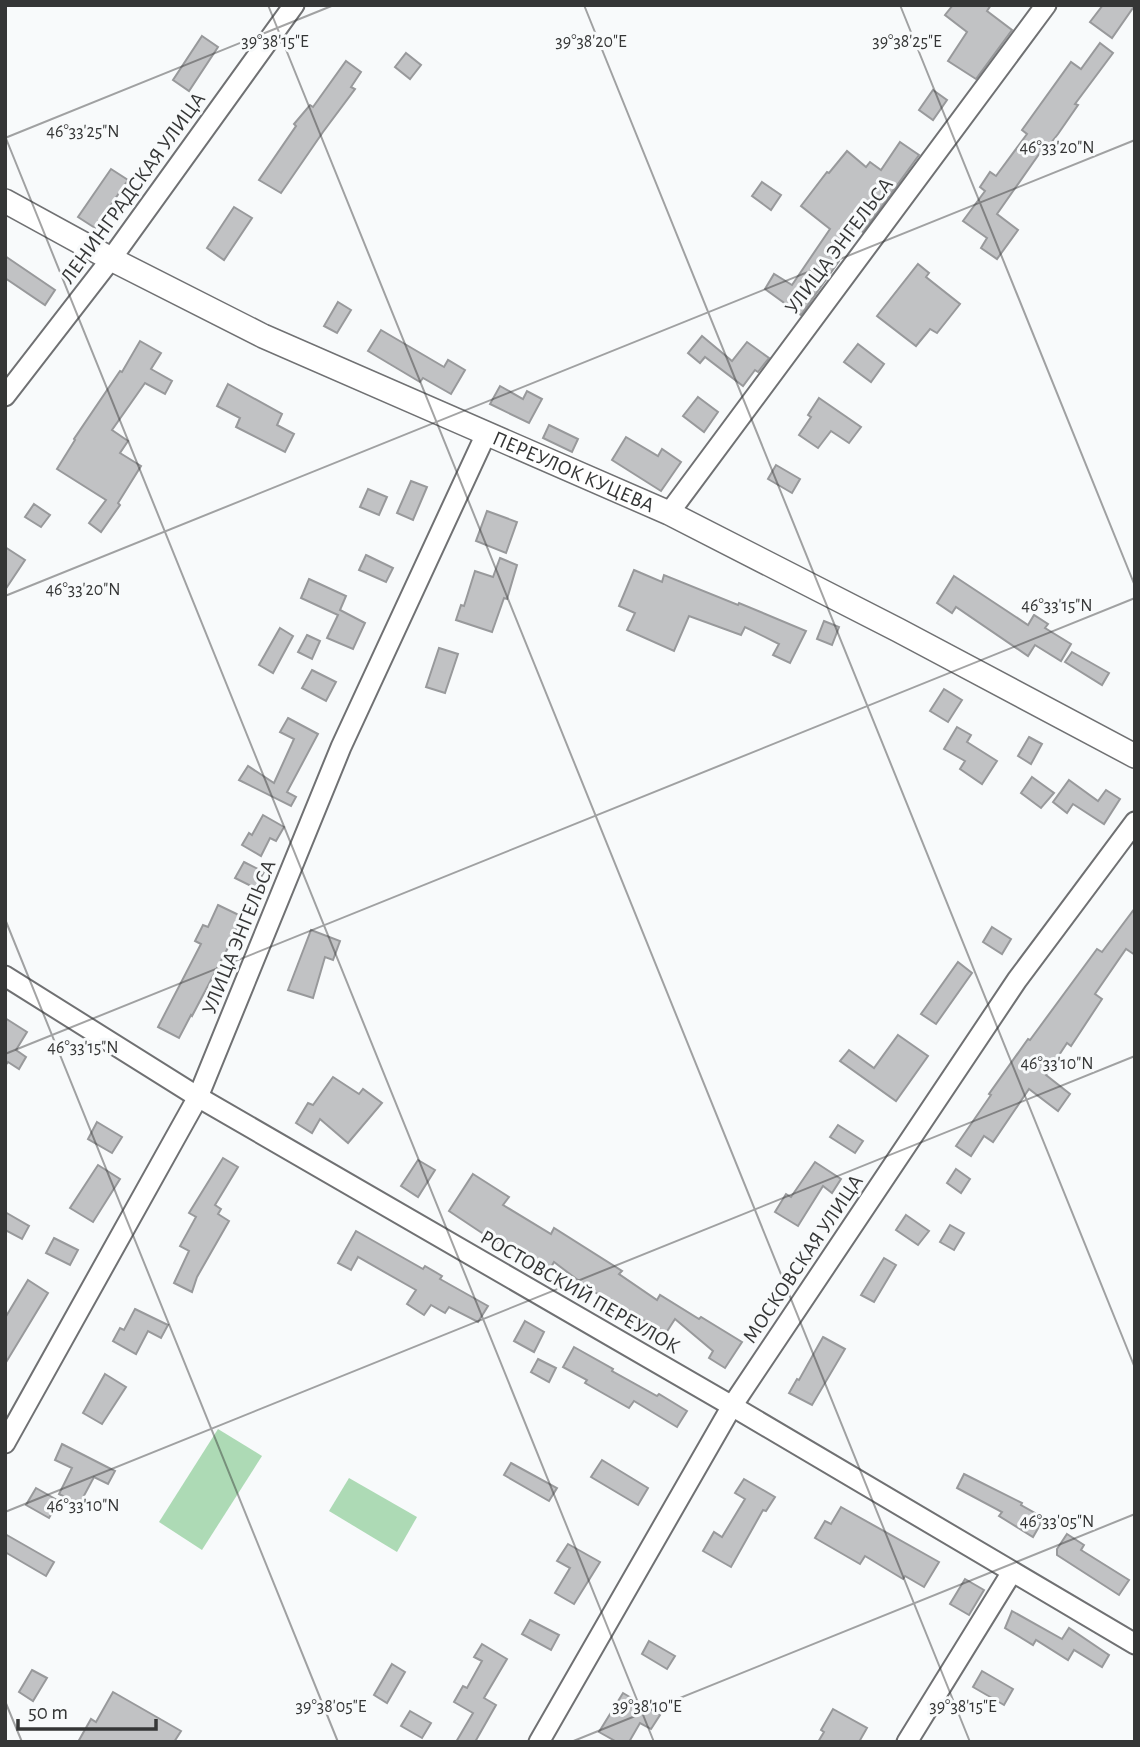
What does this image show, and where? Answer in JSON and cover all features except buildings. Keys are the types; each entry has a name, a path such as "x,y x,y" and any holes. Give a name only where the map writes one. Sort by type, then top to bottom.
{"street":[{"name":"ЛЕНИНГРАДСКАЯ УЛИЦА","path":"5,396 111,259 294,5"},
{"name":"УЛИЦА ЭНГЕЛЬСА","path":"669,513 1046,5"},
{"name":"ПЕРЕУЛОК КУЦЕВА","path":"5,201 111,259 263,336 669,513 898,630 1135,756"},
{"name":"УЛИЦА ЭНГЕЛЬСА","path":"5,1443 198,1097 341,747 486,434"},
{"name":"МОСКОВСКАЯ УЛИЦА","path":"539,1742 732,1406 1017,980 1135,822"},
{"name":"РОСТОВСКИЙ ПЕРЕУЛОК","path":"5,976 198,1097 732,1406 1135,1644"},
{"path":"907,1742 1012,1572"}],"green space":[{"path":"218,1429 262,1456 202,1550 159,1522"},
{"path":"349,1478 417,1517 397,1552 329,1511"}]}
